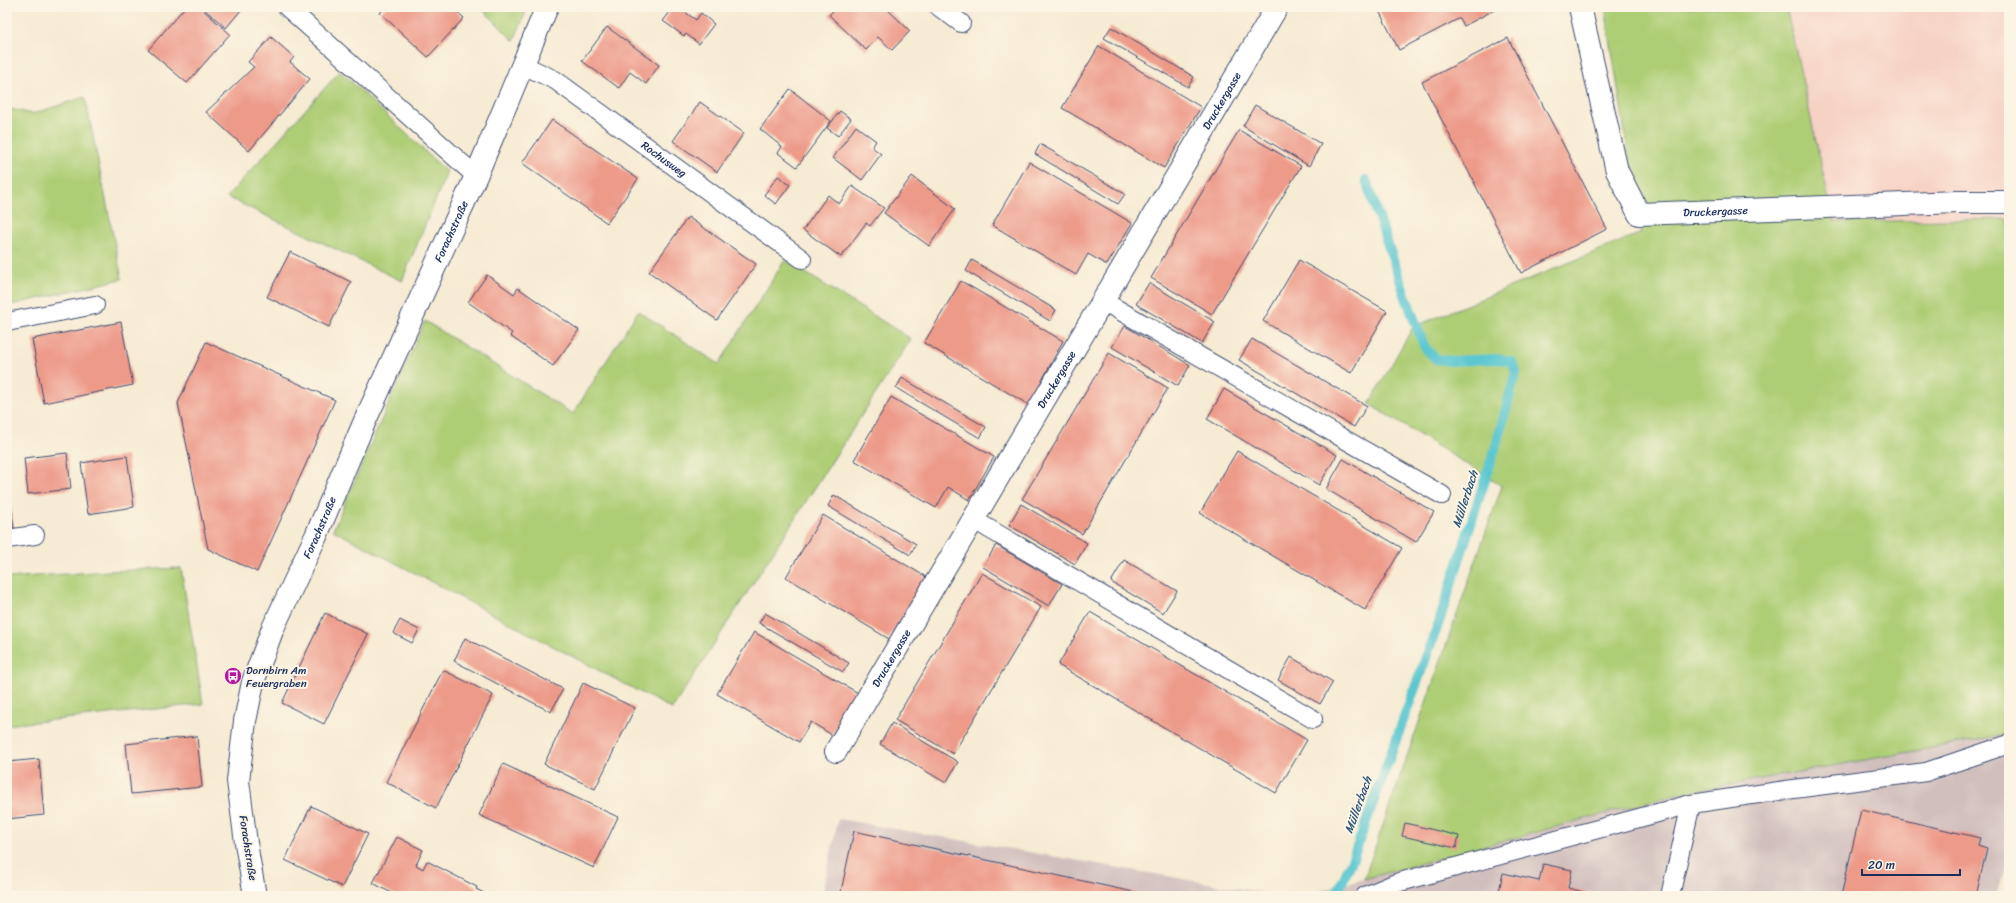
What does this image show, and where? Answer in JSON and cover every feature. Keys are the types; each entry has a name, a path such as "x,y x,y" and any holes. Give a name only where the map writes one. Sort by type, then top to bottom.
{"street":[{"name":"Forachstraße","path":"256,896 246,843 238,782 245,721 254,682 273,628 316,536 364,423 476,176 547,7"},
{"name":"Druckergasse","path":"836,751 1277,7"},
{"name":"Druckergasse","path":"1580,7 1617,171 1639,214 1957,202 2009,202"}],"lane":[{"path":"287,7 476,176"},
{"path":"939,7 961,23"},
{"name":"Rochusweg","path":"523,65 555,80 802,259"},
{"path":"1103,301 1442,495"},
{"path":"7,322 95,306"},
{"path":"974,520 1313,719"},
{"path":"7,539 35,535"},
{"path":"1366,896 1396,883 1691,804 1926,772 2009,744"},
{"path":"1670,896 1691,804"}],"shaded area":[{"path":"1786,7 2009,7 2009,219 1834,223"},
{"path":"2009,734 2009,854 1997,896 1301,896 1677,794"},
{"path":"838,819 1282,896 822,896"}],"green space":[{"path":"480,7 528,7 514,41"},
{"path":"1605,7 1786,7 1834,222 2009,219 2009,734 1677,794 1364,879 1502,486 1369,404 1413,327 1641,233"},
{"path":"340,71 447,172 402,281 227,197"},
{"path":"85,97 122,279 7,306 7,108 32,114"},
{"path":"785,260 911,339 672,709 333,530 425,321 573,414 638,311 719,364"},
{"path":"181,568 203,704 7,725 7,578"}],"building":[{"path":"185,7 200,7 230,34 187,83 148,50"},
{"path":"202,7 240,7 242,9 226,28"},
{"path":"386,7 452,7 464,18 428,57 380,13"},
{"path":"674,7 678,7 696,20 701,13 714,24 699,44 686,34 684,36 663,21"},
{"path":"837,7 885,7 910,31 892,50 878,37 866,50 829,15"},
{"path":"1377,7 1500,7 1464,26 1460,18 1399,50"},
{"path":"607,27 659,65 646,84 630,72 619,88 582,61"},
{"path":"1111,27 1194,77 1188,87 1104,38"},
{"path":"271,37 294,57 290,62 310,79 249,151 206,112 254,67 248,62"},
{"path":"1508,38 1607,229 1521,273 1422,82"},
{"path":"1099,46 1201,107 1164,168 1062,108"},
{"path":"790,89 831,121 797,167 778,153 782,147 760,129"},
{"path":"700,102 744,133 717,172 673,141"},
{"path":"1255,105 1321,144 1309,166 1243,126"},
{"path":"840,111 851,119 838,136 827,128"},
{"path":"552,120 638,179 607,223 522,163"},
{"path":"856,126 876,141 872,147 881,154 862,180 833,158"},
{"path":"1239,130 1301,166 1212,314 1151,278"},
{"path":"1040,144 1125,194 1118,204 1035,154"},
{"path":"1029,162 1132,223 1107,265 1088,254 1076,275 992,225"},
{"path":"778,176 790,185 776,204 764,195"},
{"path":"912,176 955,209 929,246 884,213"},
{"path":"852,186 884,208 870,226 866,223 841,257 803,230 828,195 839,204"},
{"path":"688,217 756,264 717,320 649,272"},
{"path":"290,252 351,282 329,327 267,297"},
{"path":"972,260 1056,310 1050,321 966,271"},
{"path":"1299,260 1387,311 1351,373 1263,321"},
{"path":"487,275 514,294 518,288 579,330 553,366 510,336 512,333 468,302"},
{"path":"961,281 1063,341 1029,405 924,343"},
{"path":"1149,283 1215,322 1202,343 1136,304"},
{"path":"121,322 133,385 44,403 32,339"},
{"path":"1125,326 1190,365 1178,386 1112,347"},
{"path":"1252,339 1367,406 1354,427 1239,360"},
{"path":"206,342 335,400 257,572 208,549 178,403"},
{"path":"1109,353 1168,388 1082,534 1022,499"},
{"path":"902,378 986,427 980,438 896,388"},
{"path":"1224,389 1337,455 1319,485 1207,419"},
{"path":"891,397 994,457 969,500 948,487 936,508 854,460"},
{"path":"1237,451 1402,548 1365,610 1200,513"},
{"path":"67,453 71,489 28,494 24,458"},
{"path":"127,456 134,507 88,514 81,463"},
{"path":"1343,459 1434,512 1416,542 1326,489"},
{"path":"7,479 14,528 7,529"},
{"path":"834,495 916,544 910,555 828,506"},
{"path":"1021,504 1087,543 1075,564 1009,525"},
{"path":"823,515 926,577 889,639 786,577"},
{"path":"996,545 1062,584 1049,606 983,567"},
{"path":"1124,560 1177,591 1163,613 1111,582"},
{"path":"982,573 1041,607 953,754 895,720"},
{"path":"1090,612 1307,740 1276,793 1058,665"},
{"path":"325,613 368,634 324,724 282,703"},
{"path":"765,613 849,663 843,672 759,623"},
{"path":"400,620 419,630 412,643 393,633"},
{"path":"754,632 858,693 832,735 811,722 799,742 717,694"},
{"path":"465,638 563,689 551,712 454,661"},
{"path":"1291,657 1333,682 1320,704 1278,680"},
{"path":"443,670 493,695 436,808 386,782"},
{"path":"583,683 635,708 595,789 544,764"},
{"path":"892,723 958,762 946,783 880,744"},
{"path":"197,736 202,787 131,794 126,744"},
{"path":"39,759 44,815 7,819 7,762"},
{"path":"503,764 618,817 594,868 479,815"},
{"path":"311,806 368,834 342,887 285,860"},
{"path":"1861,810 1980,838 1978,845 1987,848 1976,896 1841,896"},
{"path":"1405,823 1459,836 1456,848 1402,836"},
{"path":"854,831 1147,895 1147,896 840,896"},
{"path":"397,837 423,850 416,865 423,869 427,861 477,887 476,889 490,896 397,896 373,883"},
{"path":"1543,864 1572,870 1568,888 1599,896 1498,896 1503,873 1539,881"}],"waterway":[{"name":"Müllerbach","path":"1336,896 1353,858 1439,622 1496,446 1516,372 1512,362 1500,359 1450,361 1436,359 1424,346 1366,180"}],"place":[{"name":"Dornbirn Am Feuergraben","path":"233,676"}]}
